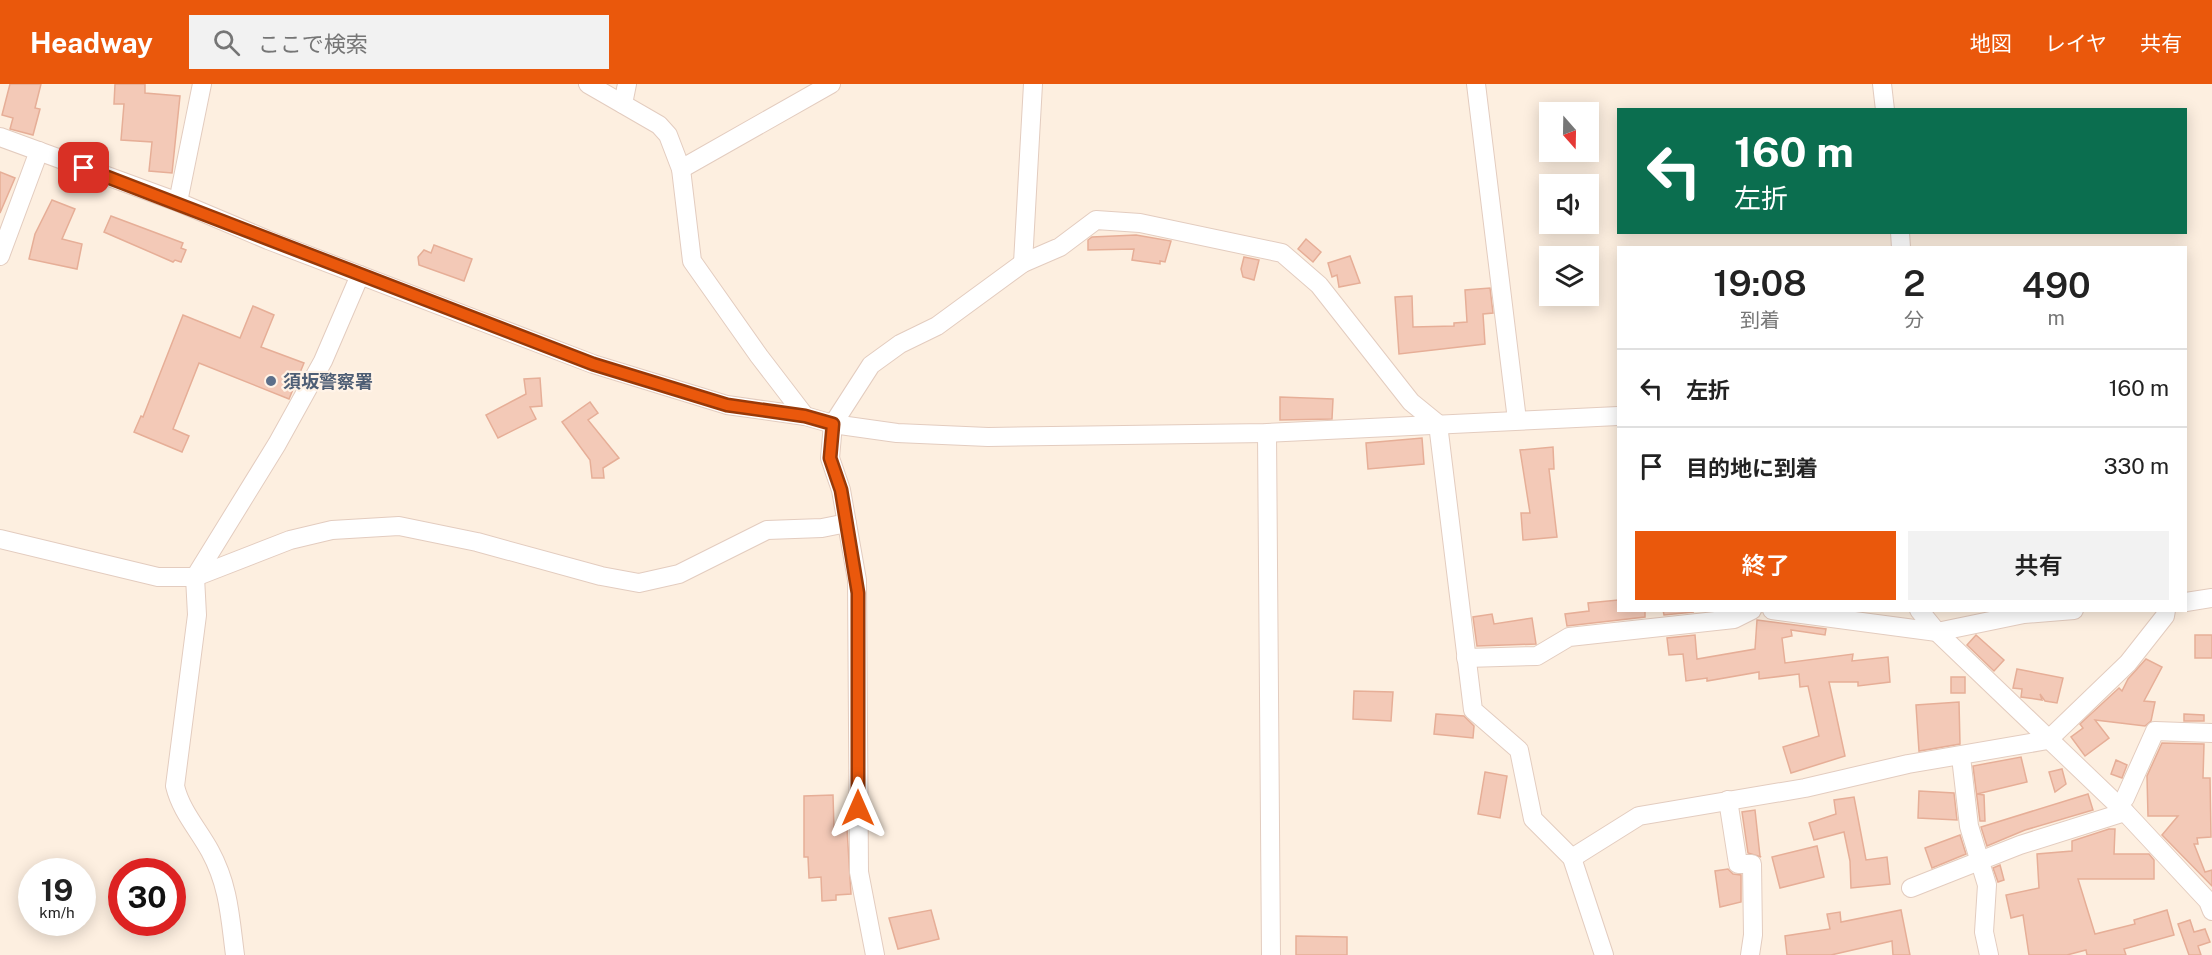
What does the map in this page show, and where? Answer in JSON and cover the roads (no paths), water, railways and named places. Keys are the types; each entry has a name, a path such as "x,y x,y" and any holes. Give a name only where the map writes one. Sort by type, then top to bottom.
{"street":[{"path":"178,202 202,84"},
{"path":"588,84 659,125 668,135 681,169 692,261 759,356 805,416"},
{"path":"623,104 627,84"},
{"path":"681,169 831,84"},
{"path":"1023,263 1033,84"},
{"path":"1476,84 1517,420"},
{"path":"1882,84 1885,108"},
{"path":"0,137 178,202 360,275 593,364 727,405 805,416 833,424 897,433 988,437 1267,433 1617,416"},
{"path":"0,255 39,151"},
{"path":"875,955 859,872 859,607 857,580 841,490 830,458 833,424 871,364 900,344 937,326 1023,263 1060,247 1096,220 1140,223 1282,253 1319,285 1411,402 1438,424 1473,710 1519,750 1533,819 1572,858 1604,955"},
{"path":"235,955 227,888 210,851 178,800 175,786 197,615 195,577 277,444 322,361 360,275"},
{"path":"1267,433 1271,955"},
{"path":"0,539 158,577 195,577 290,540 332,530 399,526 477,542 601,576 639,583 679,574 767,530 822,528 847,524"},
{"path":"2187,602 2212,598"},
{"path":"1466,658 1537,656 1569,637 1734,619 1748,612"},
{"path":"1787,612 1937,632 2024,614 2049,612"},
{"path":"1921,612 1937,632 2122,809 2211,904"},
{"path":"1572,858 1639,816 1804,788 1908,764 1961,757 2048,740 2128,663 2165,616 2166,612"},
{"path":"2122,809 2155,731 2212,733"},
{"path":"1961,757 1969,826 1988,885 1984,932 1989,955"},
{"path":"1728,800 1738,864 1752,864 1753,935 1749,955"},
{"path":"1911,888 2020,845 2122,809"}],"place":[{"name":"須坂警察署","path":"271,381"}]}
